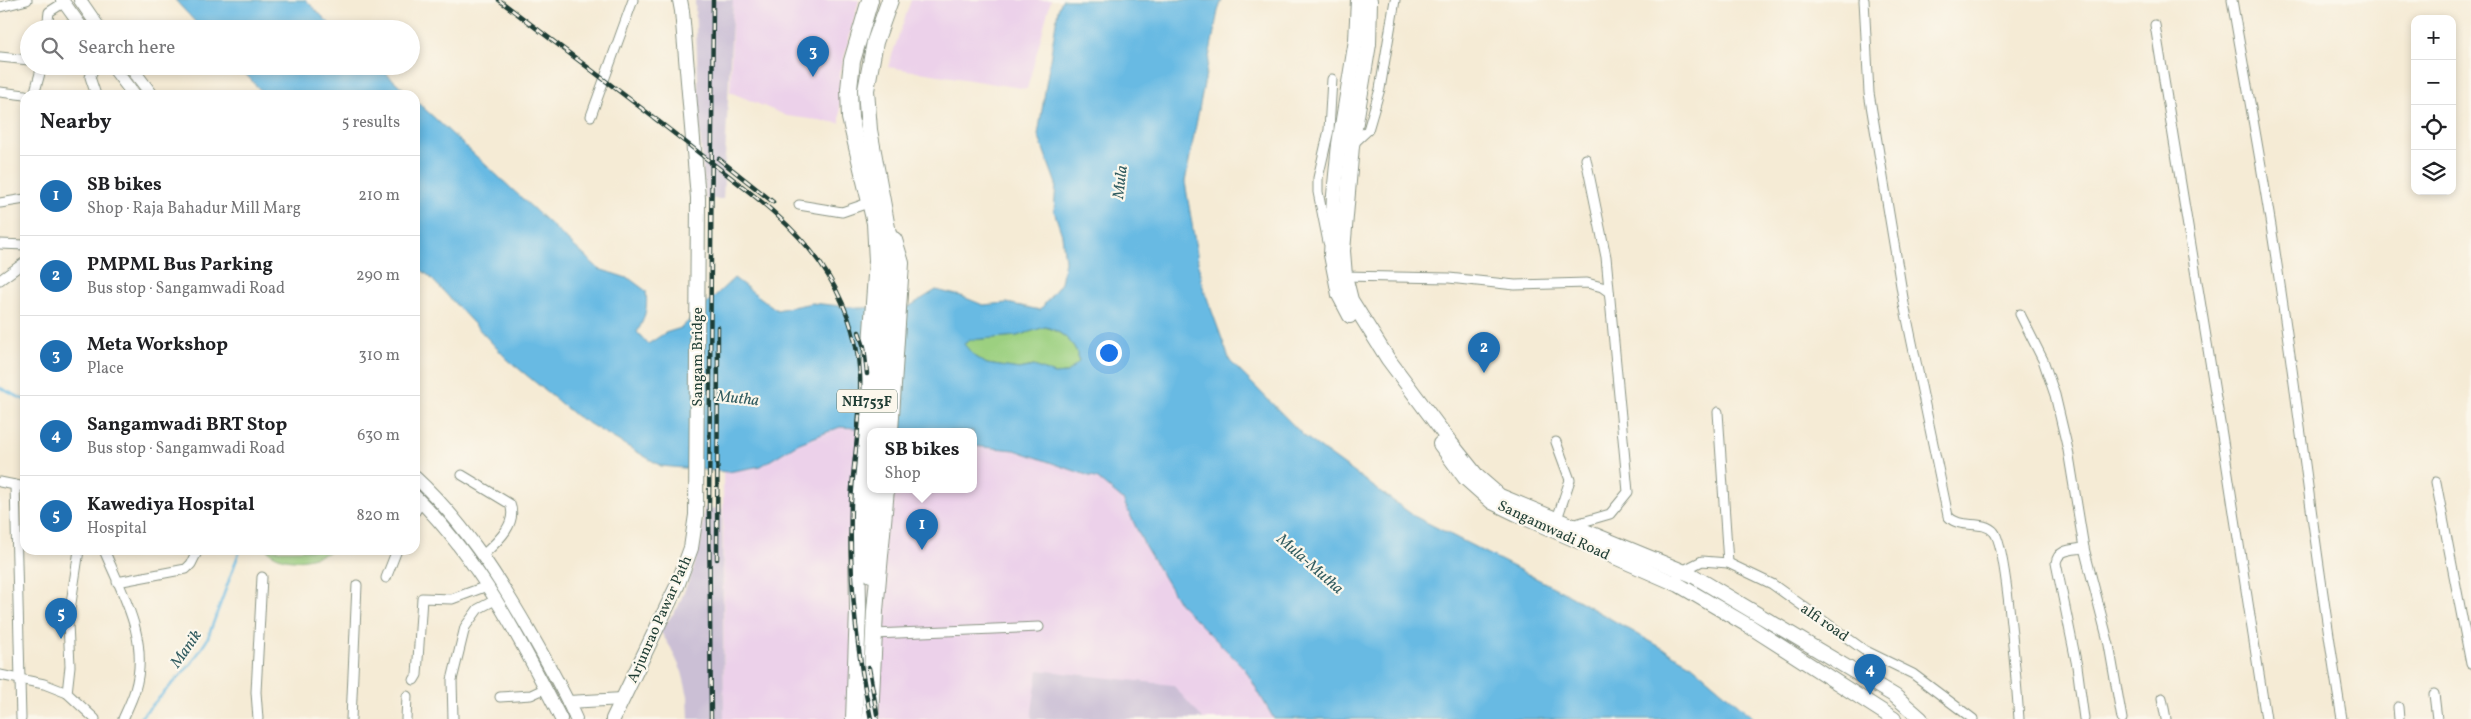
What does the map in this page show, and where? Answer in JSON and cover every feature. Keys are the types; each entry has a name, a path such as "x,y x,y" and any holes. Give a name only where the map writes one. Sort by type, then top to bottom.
{"highway":[{"name":"NH753F","path":"890,0 875,42 866,90 869,130 888,229 890,428"},
{"name":"NH753F","path":"868,4 852,61 849,89 850,118 872,202 875,223 889,262 878,428"},
{"name":"NH753F","path":"877,428 889,262"},
{"name":"NH753F","path":"870,541 873,493"},
{"name":"NH753F","path":"870,719 874,634 870,541 873,493"},
{"name":"NH753F","path":"853,718 858,610 870,541 885,493"},
{"name":"NH753F","path":"864,570 874,634"}],"main road":[{"path":"80,0 94,20"},
{"name":"Sangam Bridge","path":"680,0 698,198 696,516"},
{"path":"1346,145 1358,0"},
{"path":"1346,145 1369,44 1370,0"},
{"path":"62,1 76,20"},
{"path":"119,75 130,90"},
{"path":"137,75 148,90"},
{"name":"Sangamwadi Road","path":"1346,145 1337,253 1339,295 1360,333 1464,478 1478,492 1525,518 1674,584 1749,626 1894,719"},
{"name":"Sangamwadi Road","path":"1339,276 1351,300 1382,349 1478,477 1500,496 1682,571 1733,598 1895,696 1921,719"},
{"path":"420,482 444,505 483,555 518,611 576,719"},
{"path":"420,506 451,536 487,586 561,719"},
{"name":"Arjunrao Pawar Path","path":"612,719 677,586 691,548 696,516"},
{"path":"548,693 551,719"},
{"path":"568,702 623,699"}],"street":[{"path":"0,7 27,0"},
{"path":"591,116 633,0"},
{"path":"1346,145 1368,130 1380,89 1394,0"},
{"path":"1864,0 1869,93 1904,304 1948,516 1952,521 1986,527 1994,532 1999,543 2006,590 2019,719"},
{"path":"2232,0 2258,141 2318,566 2342,719"},
{"path":"49,20 50,12 62,1"},
{"path":"2155,25 2266,719"},
{"path":"0,57 20,59"},
{"path":"35,90 40,75"},
{"path":"91,75 94,90"},
{"path":"1332,79 1329,130 1318,178 1318,192 1337,253"},
{"path":"0,92 20,94"},
{"path":"1572,525 1610,514 1628,492 1606,257 1586,159"},
{"path":"0,203 20,201"},
{"path":"800,205 842,212 872,202"},
{"path":"0,244 20,245"},
{"path":"0,280 20,266"},
{"path":"1339,276 1448,278 1515,285 1587,283 1602,287 1609,292"},
{"path":"2020,314 2043,360 2055,395 2068,450 2084,548 2109,645 2122,719"},
{"path":"1718,412 1728,563"},
{"path":"1556,442 1570,480 1557,519"},
{"path":"462,475 510,504 512,511 513,518 505,531 483,555"},
{"path":"0,482 20,486 20,678 22,719"},
{"path":"2436,482 2471,664"},
{"path":"2084,548 2062,552 2057,556 2056,563 2077,666 2084,719"},
{"path":"66,693 70,666 68,624 78,555"},
{"path":"106,555 134,622 140,652 135,690 123,719"},
{"path":"118,582 186,569 196,555"},
{"path":"386,578 394,555"},
{"name":"alfi road","path":"1682,571 1702,561 1728,563 1772,584 1864,650 1913,674 1973,719"},
{"path":"1674,584 1682,571"},
{"path":"258,719 256,692 262,577"},
{"path":"351,719 357,585"},
{"path":"414,680 416,675 422,598 452,599 487,586"},
{"path":"453,719 452,680 466,627 478,609 495,600"},
{"path":"874,634 1039,627"},
{"path":"0,675 44,684 66,693 89,717"},
{"path":"500,697 548,693"},
{"path":"2434,694 2437,719"},
{"path":"406,719 407,696"},
{"path":"2162,698 2166,719"},
{"path":"2398,707 2400,719"}],"shaded area":[{"path":"695,0 733,0 723,199 705,199 700,135"},
{"path":"733,0 859,0 840,74 840,123 787,116 730,92"},
{"path":"911,0 1051,0 1027,89 888,67"},
{"path":"840,427 867,429 867,493 977,493 977,446 1017,450 1098,479 1123,500 1145,546 1180,604 1245,669 1308,719 724,719 723,471 761,466 797,444"},
{"path":"704,508 722,509 724,719 689,719 688,696 682,672 671,648 660,631 678,607 693,570 701,542"},
{"path":"1038,670 1173,685 1203,719 1031,719"}],"green space":[{"path":"1044,327 1056,331 1067,339 1078,355 1079,362 1067,373 1054,374 1034,366 1019,369 987,364 975,357 963,344 970,340 1017,336"},
{"path":"275,555 320,555 300,560"}],"water":[{"path":"175,0 306,0 326,20 194,20"},
{"path":"1062,0 1222,0 1218,11 1185,182 1202,284 1230,361 1304,436 1414,516 1565,593 1692,665 1755,719 1274,719 1245,669 1180,604 1145,546 1123,500 1098,479 1015,450 977,446 977,428 840,427 797,444 761,466 728,472 661,466 576,416 507,359 429,276 420,269 420,105 599,269 630,279 646,291 645,313 637,332 648,344 665,333 681,328 734,278 777,310 812,303 860,308 910,306 936,290 961,296 983,305 1007,303 1040,310 1061,283 1065,261 1062,235 1054,211 1056,184 1038,135 1058,10","holes":["1045,327 1056,331 1072,344 1078,355 1079,362 1067,373 1054,374 1034,366 1019,369 987,364 975,357 964,344 970,340 1017,336"]},
{"path":"246,75 388,75 404,90 260,90"}],"waterway":[{"path":"0,388 20,398"},
{"name":"Manik","path":"139,719 191,664 207,640 238,555"}],"railway":[{"path":"499,0 766,205 808,247 836,289 848,316 856,345 860,375 860,407 851,503 851,557 852,585 861,666 871,719"},
{"path":"711,719 709,508 713,0"},
{"path":"719,159 773,202"},
{"path":"717,559 718,327"},
{"path":"859,332 864,347 867,374"},
{"path":"869,668 877,714"}],"place":[{"name":"Meta Workshop","path":"813,77"},
{"name":"PMPML Bus Parking","path":"1484,373"},
{"name":"SB bikes","path":"922,550"},
{"name":"Kawediya Hospital","path":"61,639"},
{"name":"Sangamwadi BRT Stop","path":"1870,695"}],"water label":[{"name":"Mula","path":"1119,182"},
{"name":"Mutha","path":"738,397"},
{"name":"Mula-Mutha","path":"1311,563"}]}
